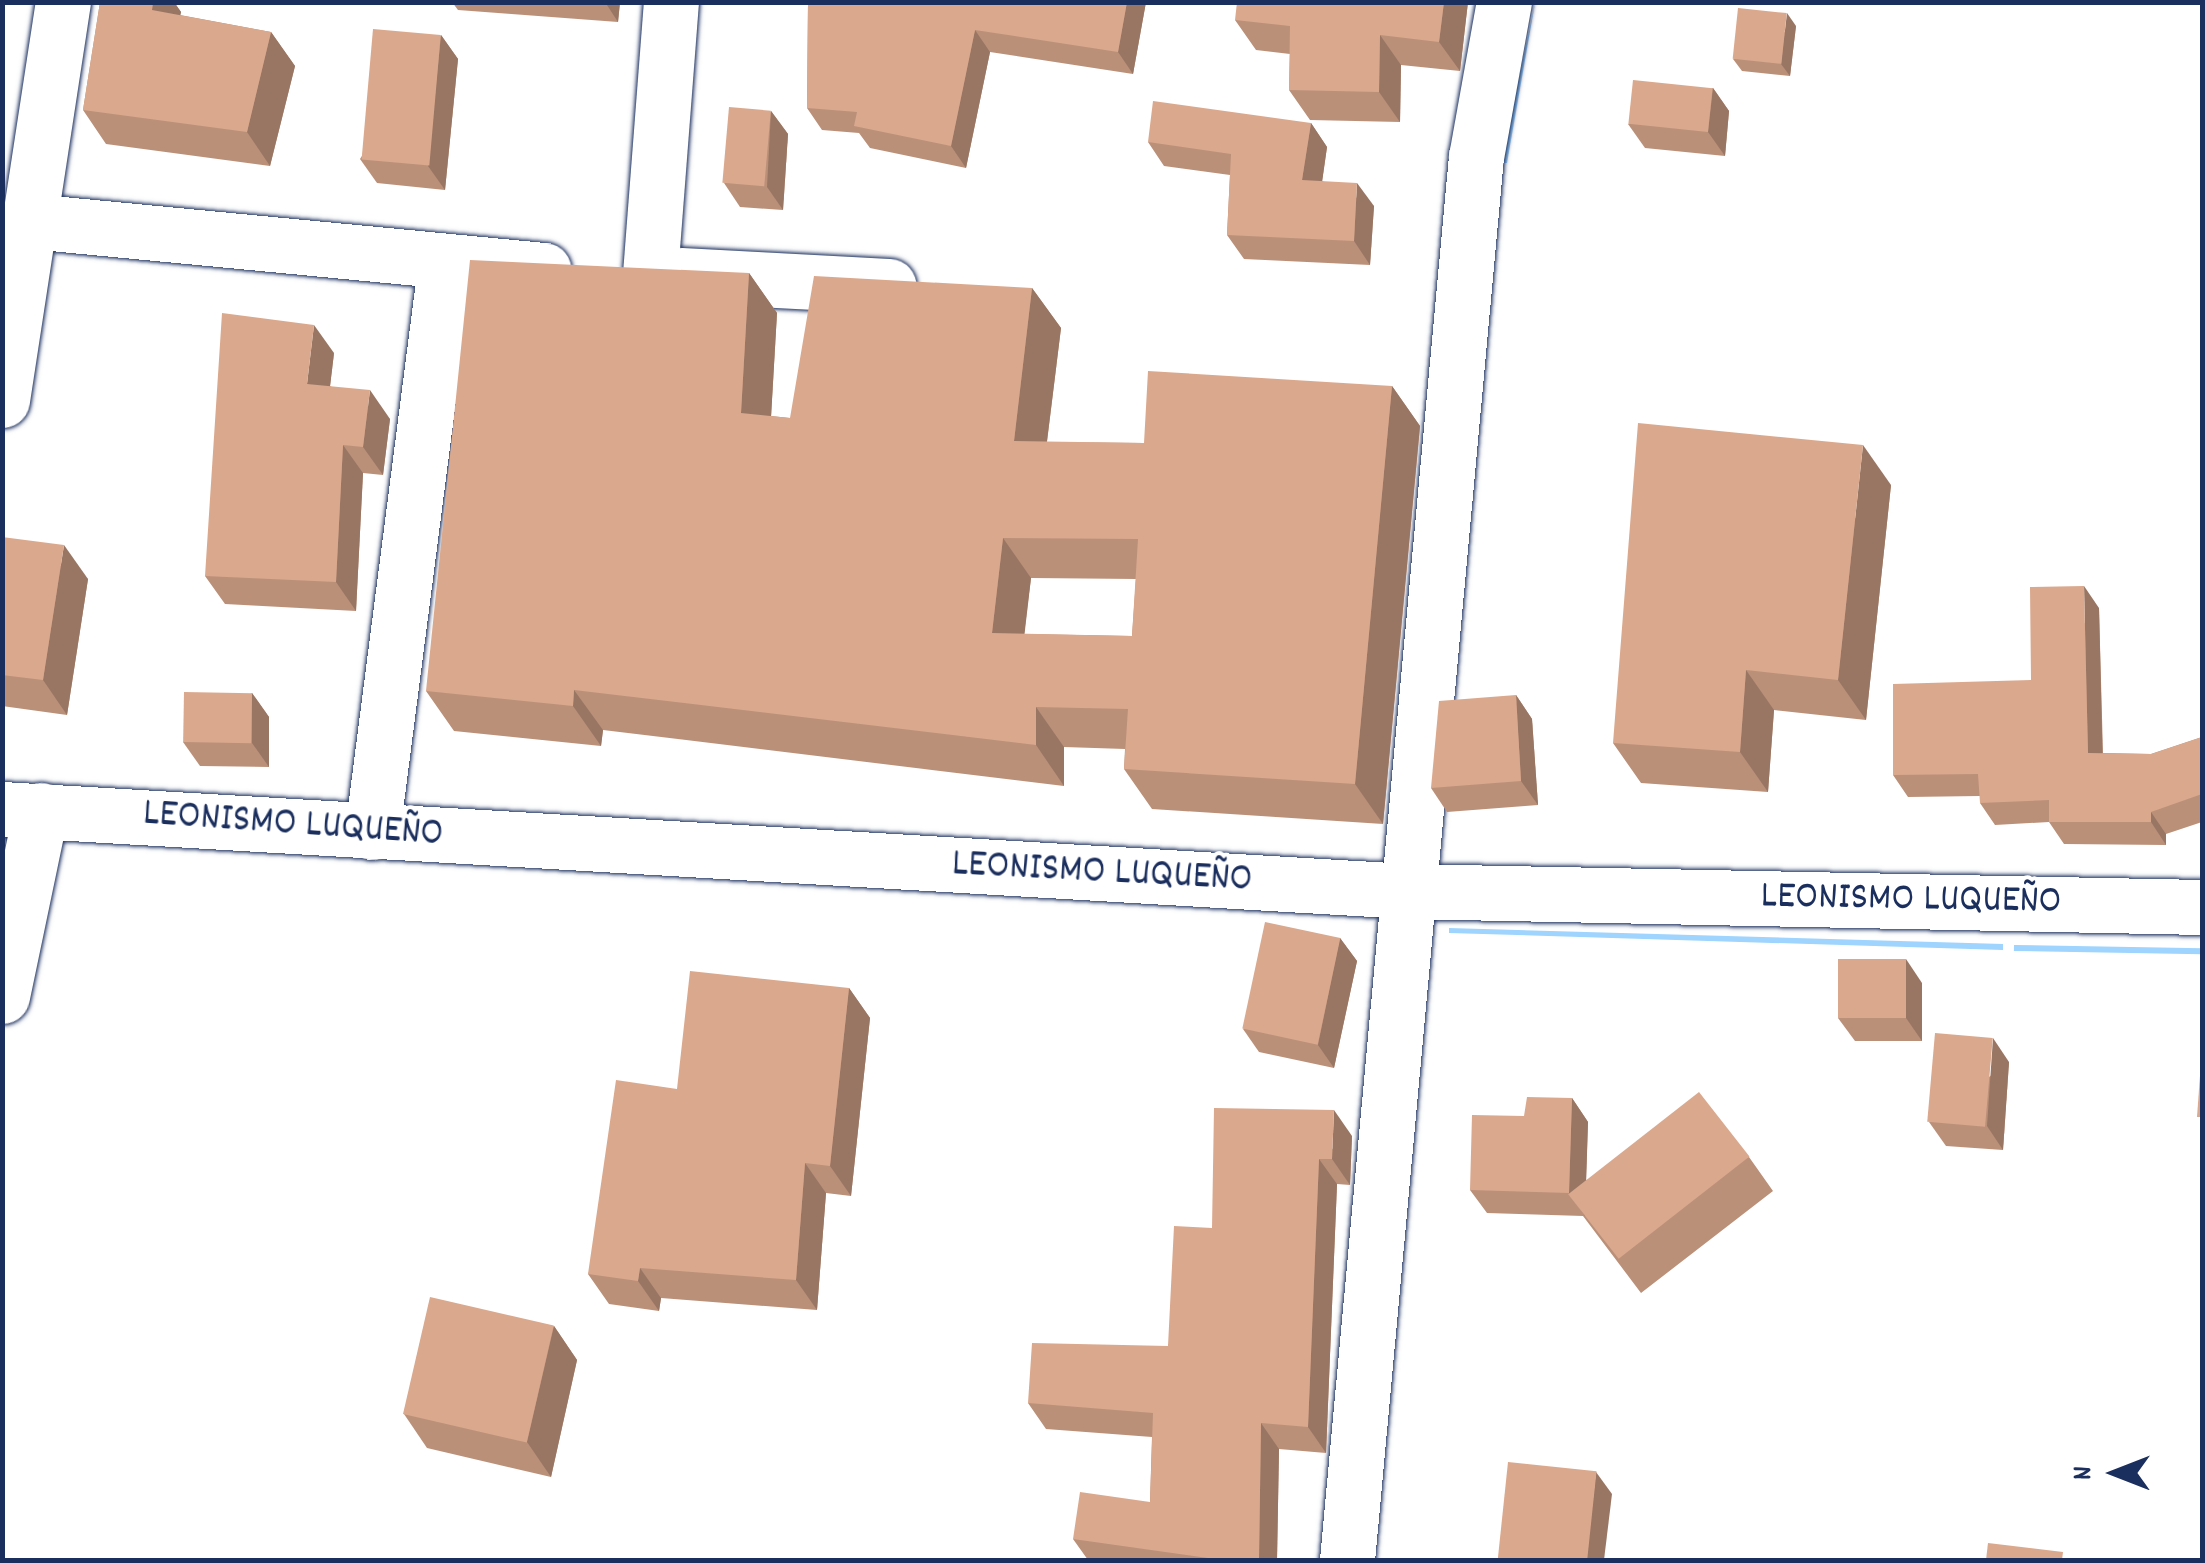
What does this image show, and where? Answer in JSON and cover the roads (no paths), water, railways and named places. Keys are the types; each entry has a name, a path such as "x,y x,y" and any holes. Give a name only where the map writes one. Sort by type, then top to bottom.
{"street":[{"path":"2,400 63,2"},
{"path":"650,274 671,2"},
{"path":"1348,1560 1406,891 1476,157 1504,2"},
{"path":"30,220 445,268 940,289"},
{"path":"372,832 445,268"},
{"path":"2,996 22,810"},
{"name":"LEONISMO LUQUEÑO","path":"22,810 1406,891 2202,906"}],"water":[{"path":"1535,3 1507,163 1501,163"},
{"path":"1449,928 2003,944 2003,950 1449,933"},
{"path":"2014,945 2202,948 2202,954 2014,951"}]}
